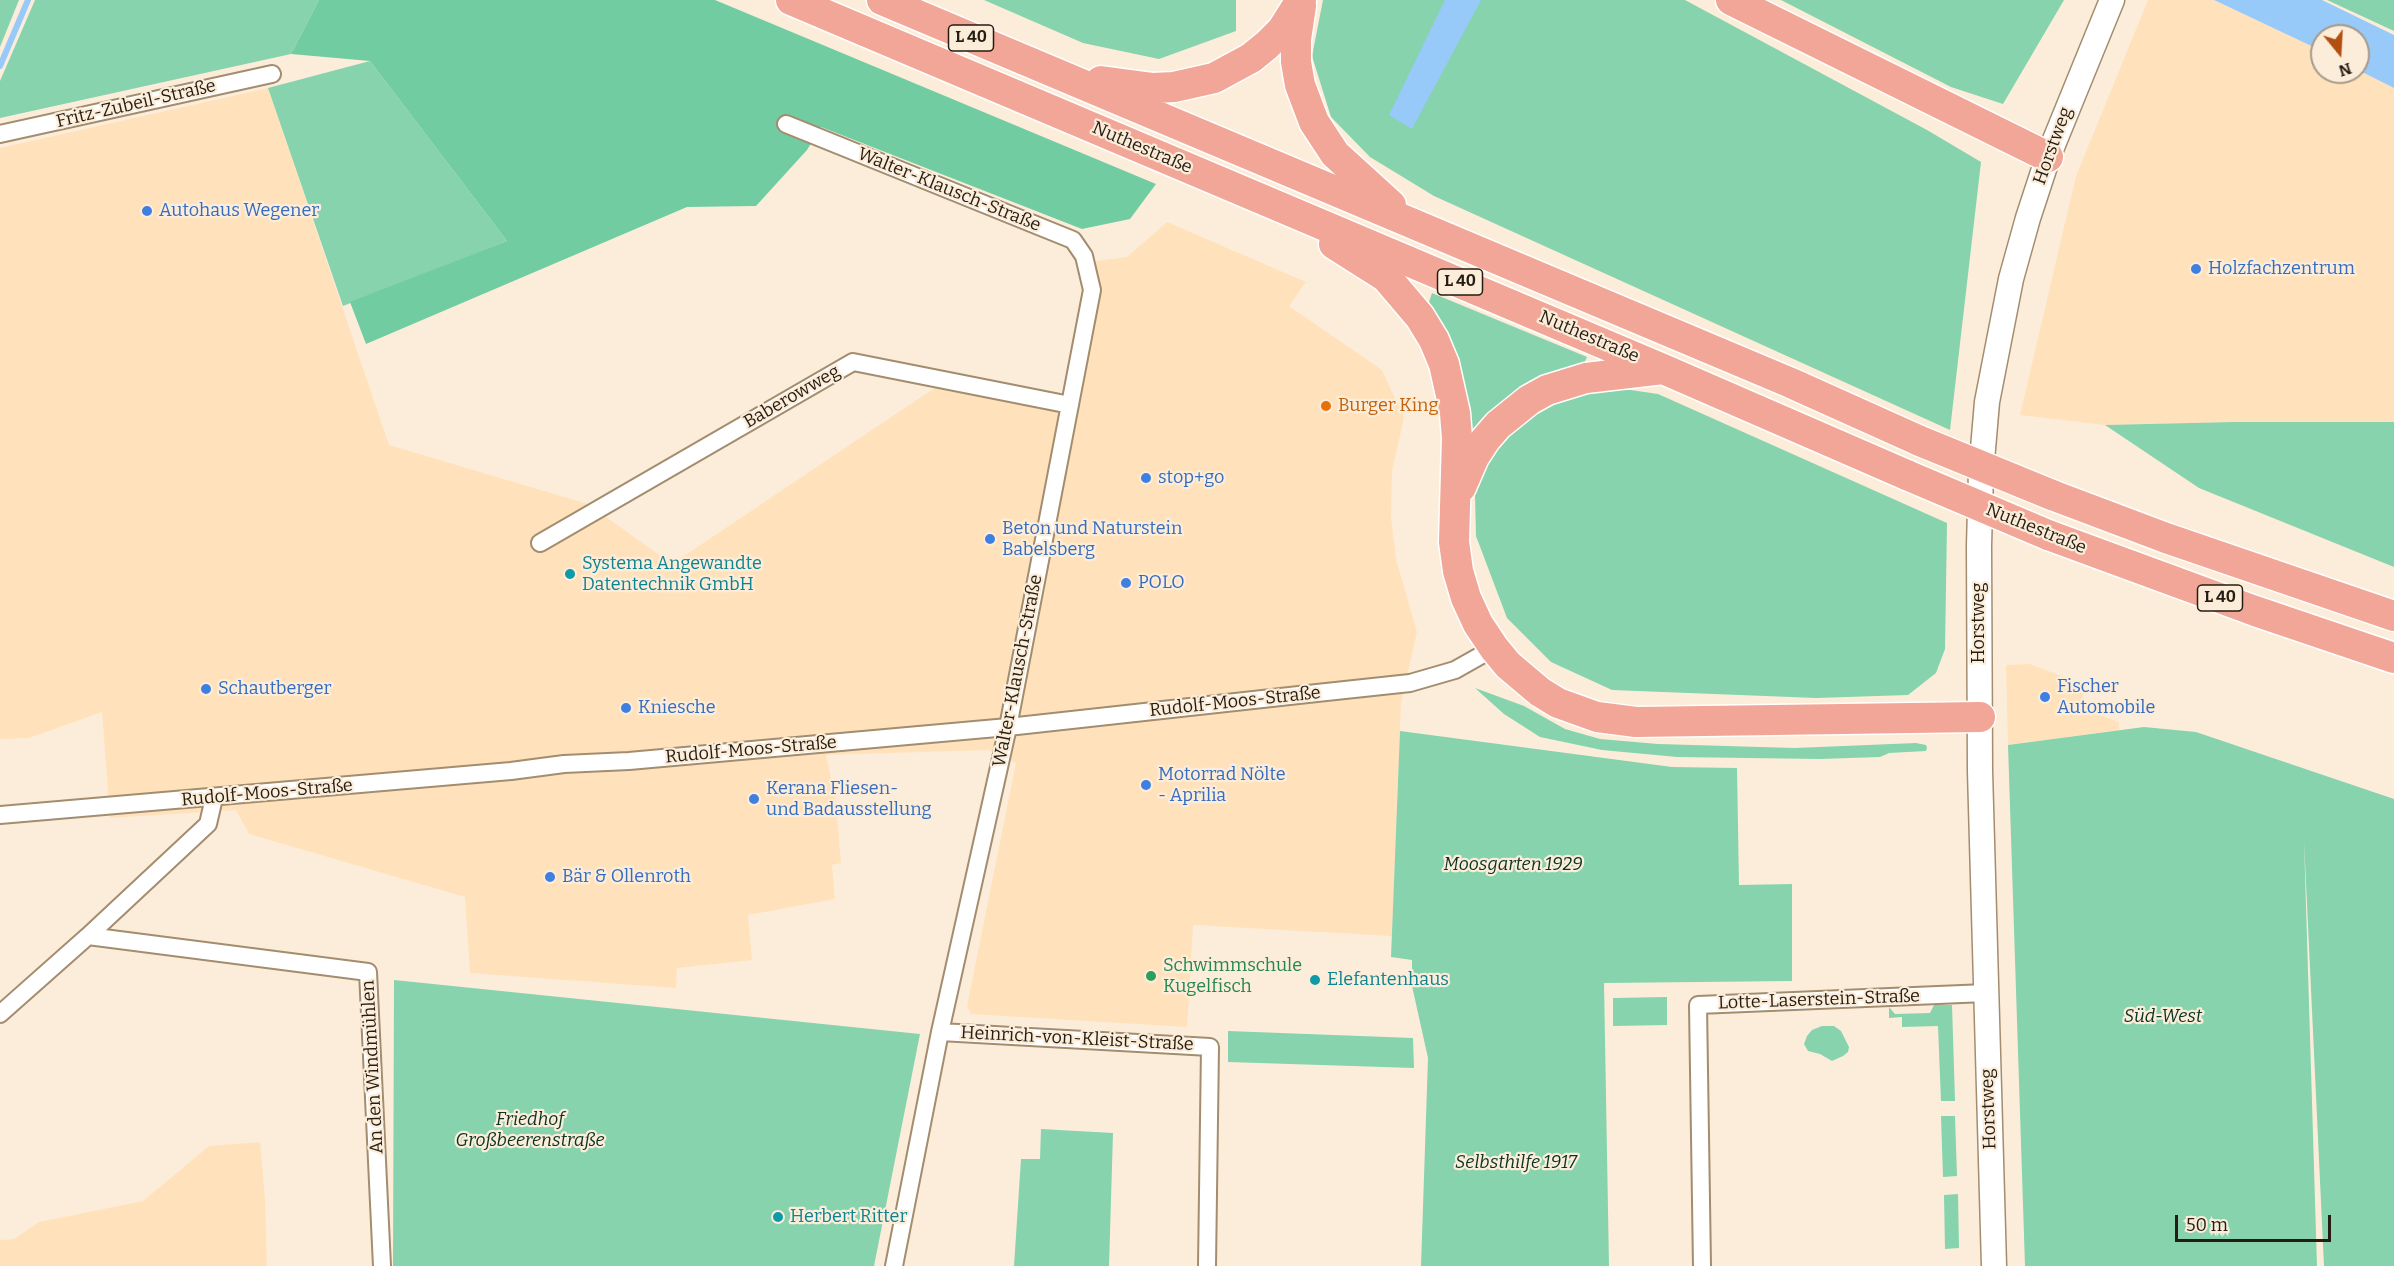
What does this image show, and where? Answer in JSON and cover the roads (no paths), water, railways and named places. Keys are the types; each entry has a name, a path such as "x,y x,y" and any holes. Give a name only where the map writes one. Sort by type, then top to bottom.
{"highway":[{"name":"Nuthestraße","path":"791,0 1258,196 2048,535 2255,611 2394,658"},
{"name":"Nuthestraße","path":"882,0 2052,495 2166,538 2394,616"},
{"path":"1060,75 1153,88 1174,87 1214,78 1251,58 1268,45 1282,30 1302,0"},
{"path":"1302,0 1296,39 1296,62 1300,85 1314,122 1323,139 1349,169 1414,224"},
{"path":"1731,0 2048,157"},
{"path":"1258,196 1386,277 1420,317 1437,348 1451,388 1457,438 1454,542 1458,571 1466,598 1494,648 1508,665 1540,692 1578,711 1617,721 1980,717"},
{"path":"1455,513 1465,475 1485,440 1498,425 1529,400 1566,383 1586,378 1663,369"}],"street":[{"name":"Horstweg","path":"1994,1266 1980,717 1979,546 1981,472 1987,402 2011,279 2048,157 2112,0"},
{"name":"Fritz-Zubeil-Straße","path":"0,134 272,74"},
{"name":"Walter-Klausch-Straße","path":"786,124 1072,240 1084,256 1092,290 1008,727 940,1032 894,1266"},
{"name":"Baberowweg","path":"540,543 853,362 1070,405"},
{"name":"Rudolf-Moos-Straße","path":"0,815 1008,727 1410,683 1455,670 1494,648"},
{"path":"0,1014 208,824 214,798"},
{"name":"An den Windmühlen","path":"88,936 369,972 382,1266"},
{"name":"Lotte-Laserstein-Straße","path":"1702,1266 1698,1005 1986,993"},
{"name":"Heinrich-von-Kleist-Straße","path":"940,1032 1210,1047 1207,1266"}],"water":[{"path":"1445,0 1481,0 1412,129 1389,115"},
{"path":"2214,0 2322,0 2394,35 2394,88 2370,76 2370,24 2310,24 2310,45"}],"waterway":[{"path":"0,66 28,0"}],"place":[{"name":"Autohaus Wegener","path":"147,211"},
{"name":"Holzfachzentrum","path":"2196,269"},
{"name":"Burger King","path":"1326,406"},
{"name":"stop+go","path":"1146,478"},
{"name":"Beton und Naturstein Babelsberg","path":"990,539"},
{"name":"Systema Angewandte Datentechnik GmbH","path":"570,574"},
{"name":"POLO","path":"1126,583"},
{"name":"Schautberger","path":"206,689"},
{"name":"Fischer Automobile","path":"2045,697"},
{"name":"Kniesche","path":"626,708"},
{"name":"Motorrad Nölte - Aprilia","path":"1146,785"},
{"name":"Kerana Fliesen- und Badausstellung","path":"754,799"},
{"name":"Bär & Ollenroth","path":"550,877"},
{"name":"Schwimmschule Kugelfisch","path":"1151,976"},
{"name":"Elefantenhaus","path":"1315,980"},
{"name":"Herbert Ritter","path":"778,1217"}],"park label":[{"name":"Moosgarten 1929","path":"1513,865"},
{"name":"Süd-West","path":"2163,1017"},
{"name":"Friedhof Großbeerenstraße","path":"530,1130"},
{"name":"Selbsthilfe 1917","path":"1516,1163"}]}
